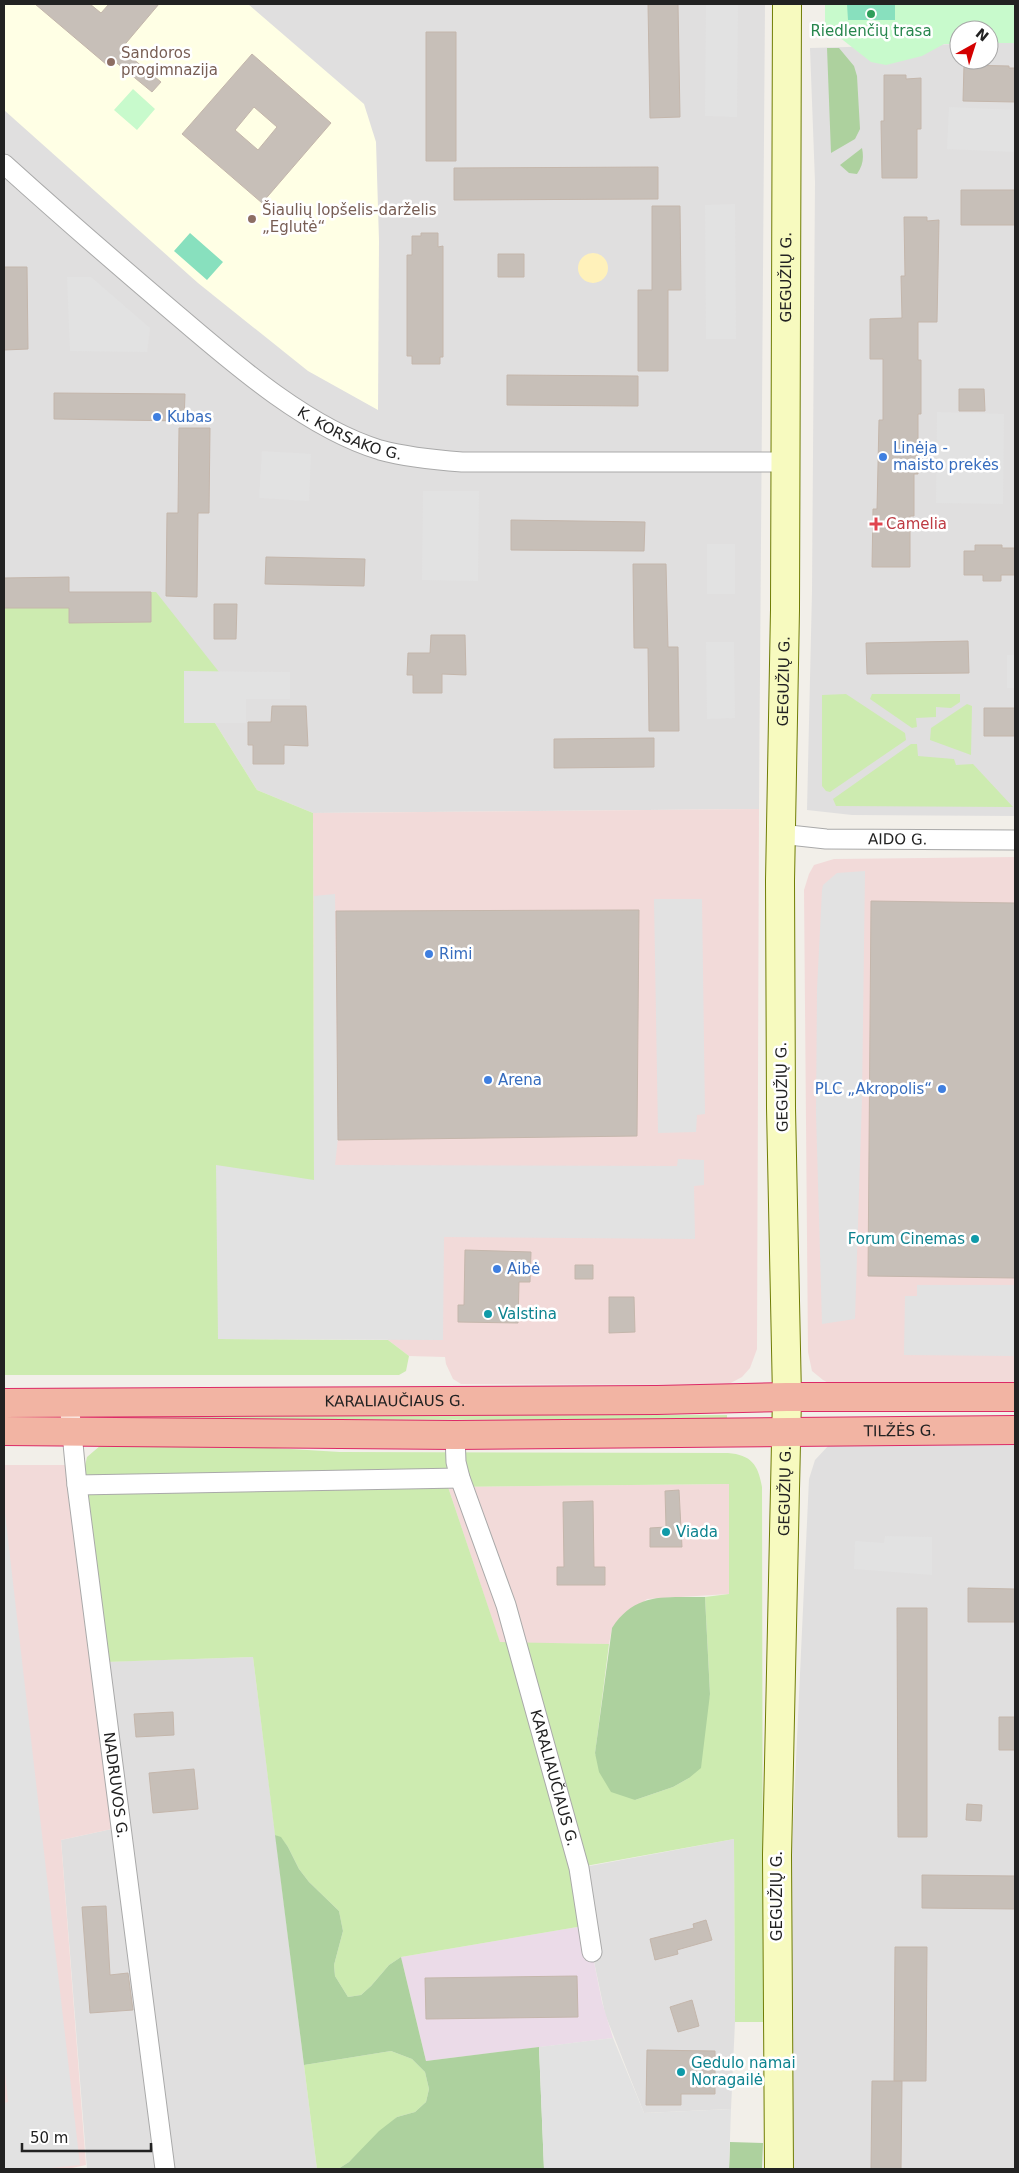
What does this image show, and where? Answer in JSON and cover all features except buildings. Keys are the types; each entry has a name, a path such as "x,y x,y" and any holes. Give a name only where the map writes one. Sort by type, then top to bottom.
{"highway":[{"path":"787,1397 1015,1397"},
{"name":"KARALIAUČIAUS G.","path":"4,1402 657,1400 787,1397"},
{"name":"TILŽĖS G.","path":"786,1432 1015,1430"},
{"path":"4,1431 455,1434 786,1432"}],"main road":[{"name":"GEGUŽIŲ G.","path":"778,2169 777,1855 787,1397 781,1098 780,834 785,668 788,194 787,4"}],"street":[{"name":"K. KORSAKO G.","path":"4,164 198,333 255,378 322,424 360,442 379,449 411,456 462,462 786,462"},
{"name":"AIDO G.","path":"780,834 826,839 1015,840"},
{"name":"NADRUVOS G.","path":"69,1402 77,1485 165,2169"},
{"name":"KARALIAUČIAUS G.","path":"455,1434 456,1462 460,1478 506,1604 580,1868 592,1952"},
{"path":"77,1485 460,1478"}],"shaded area":[{"path":"4,4 765,4 759,809 313,813 257,790 215,723 151,592 151,622 69,623 69,608 4,608"},
{"name":"Šiaulių lopšelis-darželis „Eglutė“","path":"4,4 248,4 364,104 376,142 379,241 378,410 308,371 198,283 4,110"},
{"path":"706,4 738,4 737,117 705,116"},
{"path":"999,43 1015,43 1015,816 852,815 807,810 812,591 815,182 810,48 949,44 949,70 999,70"},
{"path":"949,107 1015,110 1015,152 947,149"},
{"path":"735,204 736,339 706,339 705,205"},
{"path":"67,277 91,277 150,328 147,352 70,351"},
{"path":"937,412 1004,414 1003,504 936,503"},
{"path":"262,451 311,454 309,501 259,498"},
{"path":"423,491 479,491 478,581 422,580"},
{"path":"707,544 735,544 735,594 707,594"},
{"path":"706,642 734,642 735,718 707,719"},
{"path":"1007,655 1015,655 1015,688 1007,688"},
{"path":"184,671 290,672 290,699 246,699 246,723 184,723"},
{"path":"759,809 757,1349 750,1368 742,1377 727,1385 461,1384 453,1379 445,1357 409,1356 388,1340 314,1180 313,813"},
{"path":"1015,857 1015,1386 832,1385 812,1371 808,1352 804,890 809,874 814,865 834,859"},
{"path":"865,871 862,1098 855,1319 822,1324 816,1113 817,989 822,890 823,885 837,873"},
{"path":"335,894 338,1138 335,1165 677,1166 678,1159 704,1160 704,1185 694,1186 695,1239 444,1237 443,1340 218,1339 216,1165 314,1180 314,896"},
{"path":"654,899 702,899 705,1114 697,1115 696,1132 658,1133"},
{"path":"917,1285 1015,1285 1015,1356 904,1355 905,1296 917,1296"},
{"path":"1015,1441 1015,2169 779,2169 779,2129 809,1479 815,1460 829,1445"},
{"path":"4,1465 75,1465 121,1827 61,1840 86,2165 67,2169 4,2169"},
{"path":"729,1484 729,1594 647,1599 612,1628 609,1644 500,1643 448,1487"},
{"path":"5,1513 80,2165 42,2169 4,2169 4,2103 8,2102 4,2062"},
{"path":"885,1536 932,1537 932,1575 854,1569 855,1541 884,1543"},
{"path":"253,1657 317,2169 87,2169 61,1840 121,1827 100,1662"},
{"path":"734,1839 735,2022 731,2109 644,2113 605,2014 592,1952 579,1868"},
{"path":"589,1925 592,1952 602,2002 613,2038 426,2061 401,1957"},
{"path":"613,2038 644,2113 731,2109 729,2169 544,2169 539,2047"}],"green space":[{"path":"825,4 1015,4 1015,43 999,43 999,20 949,20 949,44 944,44 922,56 886,65 871,62 825,26"},
{"name":"Riedlenčių trasa","path":"847,4 895,4 895,20 848,20"},
{"path":"827,48 839,48 854,66 857,76 860,129 855,139 831,153"},
{"path":"133,89 155,109 137,130 114,110"},
{"path":"862,148 863,155 859,171 857,174 849,173 840,165"},
{"path":"190,233 223,262 207,280 174,251"},
{"path":"151,592 156,592 219,672 184,672 184,723 215,723 257,790 313,813 314,1180 218,1339 388,1340 409,1356 406,1371 399,1375 4,1375 4,608 69,608 69,623 151,622"},
{"path":"846,694 905,733 906,740 830,792 826,791 822,786 822,695"},
{"path":"872,694 960,694 960,702 951,708 936,707 936,717 916,718 917,727 912,728 870,699"},
{"path":"967,704 972,706 971,755 930,740 931,728"},
{"path":"911,744 917,744 918,756 954,759 956,765 973,764 1013,807 836,806 833,799"},
{"path":"4,1414 727,1415 727,1420 4,1419"},
{"path":"193,1443 340,1452 728,1453 742,1456 752,1462 758,1472 762,1487 763,2022 735,2022 734,1839 580,1867 589,1925 401,1957 389,1965 361,1995 348,1997 335,1976 334,1965 343,1931 339,1911 309,1882 299,1869 288,1847 281,1838 275,1835 253,1657 105,1662 84,1470 87,1457 101,1445","holes":["729,1484 729,1594 705,1597 710,1694 689,1778 673,1787 635,1800 595,1754 609,1644 500,1642 448,1487"]},
{"path":"665,1597 705,1597 710,1694 701,1768 689,1778 673,1787 635,1800 611,1792 599,1772 595,1753 612,1628 621,1616 642,1602"},
{"path":"275,1835 281,1837 299,1869 309,1882 339,1911 343,1931 334,1965 335,1976 348,1997 361,1995 389,1965 401,1957 426,2061 539,2047 544,2169 338,2169 349,2162 379,2131 397,2117 415,2112 426,2102 429,2089 425,2072 412,2059 391,2051 304,2065"},
{"path":"391,2051 412,2059 425,2072 429,2089 426,2102 415,2112 397,2117 349,2162 338,2169 317,2169 304,2065"},
{"path":"730,2142 763,2143 762,2169 729,2169"}],"sand":[{"path":"593,253 604,257 608,268 604,279 593,283 582,279 578,268 582,257"}],"place":[{"name":"Riedlenčių trasa","path":"871,14"},
{"name":"Sandoros progimnazija","path":"111,62"},
{"name":"Šiaulių lopšelis-darželis „Eglutė“","path":"252,219"},
{"name":"Kubas","path":"157,417"},
{"name":"Linėja - maisto prekės","path":"883,457"},
{"name":"Camelia","path":"876,524"},
{"name":"Rimi","path":"429,954"},
{"name":"Arena","path":"488,1080"},
{"name":"PLC „Akropolis“","path":"942,1089"},
{"name":"Forum Cinemas","path":"975,1239"},
{"name":"Aibė","path":"497,1269"},
{"name":"Valstina","path":"488,1314"},
{"name":"Viada","path":"666,1532"},
{"name":"Gedulo namai Noragailė","path":"681,2072"}]}
